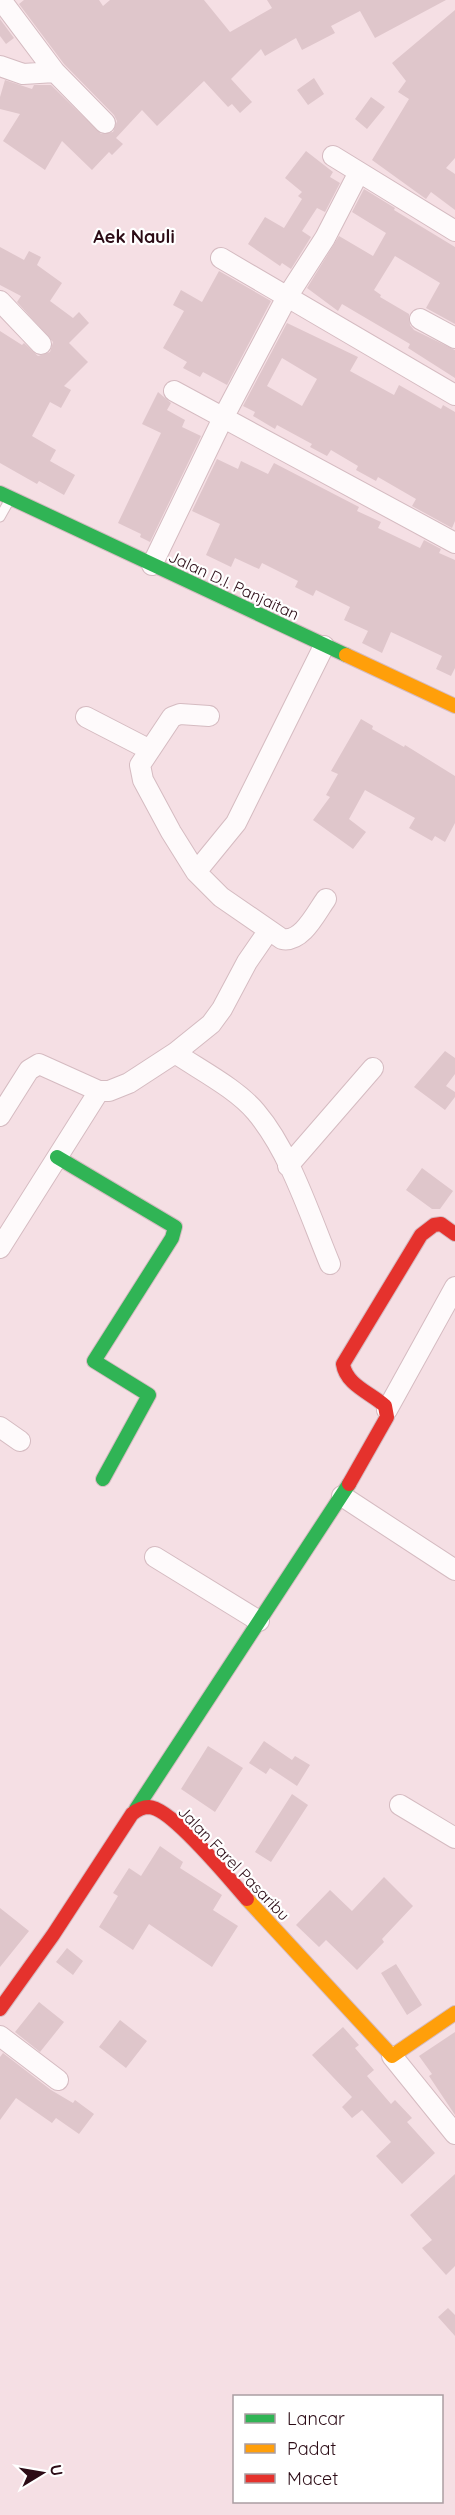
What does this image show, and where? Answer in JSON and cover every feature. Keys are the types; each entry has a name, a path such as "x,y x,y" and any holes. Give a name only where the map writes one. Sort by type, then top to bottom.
{"street":[{"path":"1,0 56,72 105,123"},
{"path":"0,66 23,74 56,72"},
{"path":"333,156 455,231"},
{"path":"152,565 223,418 287,297 325,238 359,172"},
{"path":"221,258 455,395"},
{"path":"0,302 41,344"},
{"path":"420,319 455,338"},
{"path":"174,391 455,543"},
{"name":"Jalan D.I. Panjaitan","path":"6,495 324,646 452,698"},
{"path":"196,872 236,823 324,646"},
{"path":"210,716 180,714 172,717 140,765 140,774 171,832 196,872 220,897 282,939 294,938 302,931 326,899"},
{"path":"86,717 150,750"},
{"path":"0,1116 29,1070 39,1064 99,1091 109,1091 129,1083 174,1053 211,1024 222,1009 247,962 269,930"},
{"path":"174,1053 255,1111 288,1166 330,1264"},
{"path":"288,1166 373,1068"},
{"path":"0,1248 99,1091"},
{"path":"57,1157 175,1227 172,1238 94,1361 149,1395 103,1479"},
{"path":"387,1410 382,1402 348,1379 343,1371 343,1364 421,1235 434,1225 441,1224 455,1234"},
{"path":"0,2009 136,1809 342,1496 385,1423 387,1410 455,1287"},
{"path":"0,1427 20,1441"},
{"path":"342,1496 455,1570"},
{"path":"155,1557 259,1621"},
{"path":"400,1805 455,1839"},
{"name":"Jalan Farel Pasaribu","path":"136,1809 146,1806 159,1810 184,1831 392,2056"},
{"path":"455,2013 392,2056 455,2134"},
{"path":"0,2036 58,2080"}],"lane":[{"path":"0,517 6,495"}],"building":[{"path":"24,0 99,0 103,6 110,0 204,0 230,32 272,8 267,0 446,0 375,38 360,11 331,26 335,33 302,50 296,38 265,56 261,49 231,79 252,102 240,113 232,104 228,107 204,81 157,126 142,110 116,138 123,144 112,155 109,152 92,170 62,141 45,170 3,141 20,114 0,109 0,97 5,80 32,89 34,85 51,85 101,134 113,132 117,121 114,115 64,64 19,4"},
{"path":"455,10 455,158 446,168 455,174 455,210 431,192 426,199 372,160 409,99 398,92 406,81 392,63"},
{"path":"0,19 14,38 6,44 0,36"},
{"path":"314,78 324,94 308,105 297,90"},
{"path":"371,97 385,107 367,129 355,119"},
{"path":"306,151 333,172 330,177 340,183 325,212 317,208 302,231 311,237 291,269 282,263 280,266 248,244 265,217 284,228 302,199 298,196 302,192 285,178"},
{"path":"364,189 455,247 455,324 426,308 440,283 395,256 374,290 381,295 380,297 409,314 410,325 414,330 455,350 455,378 408,348 410,344 342,304 338,311 307,288 339,236 373,256 386,233 352,212"},
{"path":"0,247 24,260 29,251 41,257 37,265 62,283 50,301 73,318 79,312 89,323 69,343 88,362 64,386 71,390 61,408 50,402 32,436 56,450 50,461 75,475 64,495 39,481 37,484 0,463 0,331 22,345 24,343 38,356 50,352 53,342 17,302 21,296 0,285"},
{"path":"219,271 271,301 227,385 203,372 200,377 183,368 187,362 163,348 184,311 173,305 181,290 202,302"},
{"path":"287,323 358,357 350,371 394,395 399,385 441,409 443,405 455,412 455,521 452,528 412,506 416,499 378,477 376,481 356,470 358,466 331,450 327,456 310,447 312,444 277,425 275,429 253,416 255,412 243,406","holes":["282,358 317,379 302,406 267,386"]},
{"path":"158,392 171,403 167,410 185,420 182,427 201,436 150,542 140,537 141,534 118,523 161,433 142,424"},
{"path":"217,459 238,469 241,461 268,474 274,463 359,507 357,511 381,522 378,528 420,548 424,540 441,549 439,553 455,560 455,668 451,676 436,669 442,656 391,632 382,653 362,643 368,631 344,620 350,607 316,590 313,596 295,587 298,581 262,563 259,569 235,558 231,567 206,555 220,524 192,511"},
{"path":"361,719 373,726 372,729 404,747 405,745 455,776 455,823 445,842 435,836 432,841 409,828 415,818 365,790 349,819 366,832 353,849 313,820 330,797 326,795 338,774 331,771"},
{"path":"445,1051 455,1058 455,1074 446,1086 455,1092 455,1097 445,1110 414,1087"},
{"path":"422,1168 453,1191 440,1209 432,1209 406,1190"},
{"path":"264,1741 292,1760 295,1756 310,1765 297,1786 270,1768 266,1774 249,1763"},
{"path":"208,1746 243,1768 215,1812 181,1789"},
{"path":"292,1794 308,1805 271,1862 255,1852"},
{"path":"160,1846 183,1862 180,1868 222,1895 213,1910 238,1926 212,1967 149,1924 133,1950 99,1927 118,1896 113,1893 129,1868 141,1876"},
{"path":"384,1877 413,1906 382,1939 384,1942 357,1970 326,1940 319,1947 296,1925 330,1890 352,1911"},
{"path":"0,1908 29,1931 0,1967"},
{"path":"67,1948 83,1961 73,1975 56,1962"},
{"path":"396,1964 422,2005 407,2015 381,1973"},
{"path":"39,2002 64,2022 40,2052 15,2032"},
{"path":"120,2020 147,2041 126,2068 99,2047"},
{"path":"343,2027 359,2045 355,2048 374,2070 367,2076 391,2104 395,2100 412,2118 407,2122 435,2153 402,2184 376,2156 391,2142 362,2110 352,2118 342,2107 352,2097 312,2055"},
{"path":"455,2032 455,2115 429,2076 432,2074 419,2056"},
{"path":"3,2053 51,2090 73,2103 75,2100 94,2114 79,2134 56,2118 52,2123 16,2098 0,2120 0,2057"},
{"path":"455,2174 455,2266 446,2275 422,2248 432,2240 410,2215"},
{"path":"448,2308 455,2315 455,2336 438,2317"}],"traffic: fast":[{"path":"0,493 346,655"},
{"path":"57,1157 175,1227 172,1238 94,1361 149,1395 103,1479"},
{"path":"136,1809 349,1484"}],"traffic: slow":[{"path":"346,655 455,706"},
{"path":"247,1899 392,2056 455,2013"}],"traffic: jam":[{"path":"349,1484 387,1417 385,1406 354,1383 349,1378 343,1364 421,1235 434,1225 441,1224 455,1234"},
{"path":"0,2009 53,1935 132,1814 140,1809 149,1807 159,1810 172,1819 200,1846 247,1899"}],"district":[{"name":"Aek Nauli","path":"134,236"}]}
